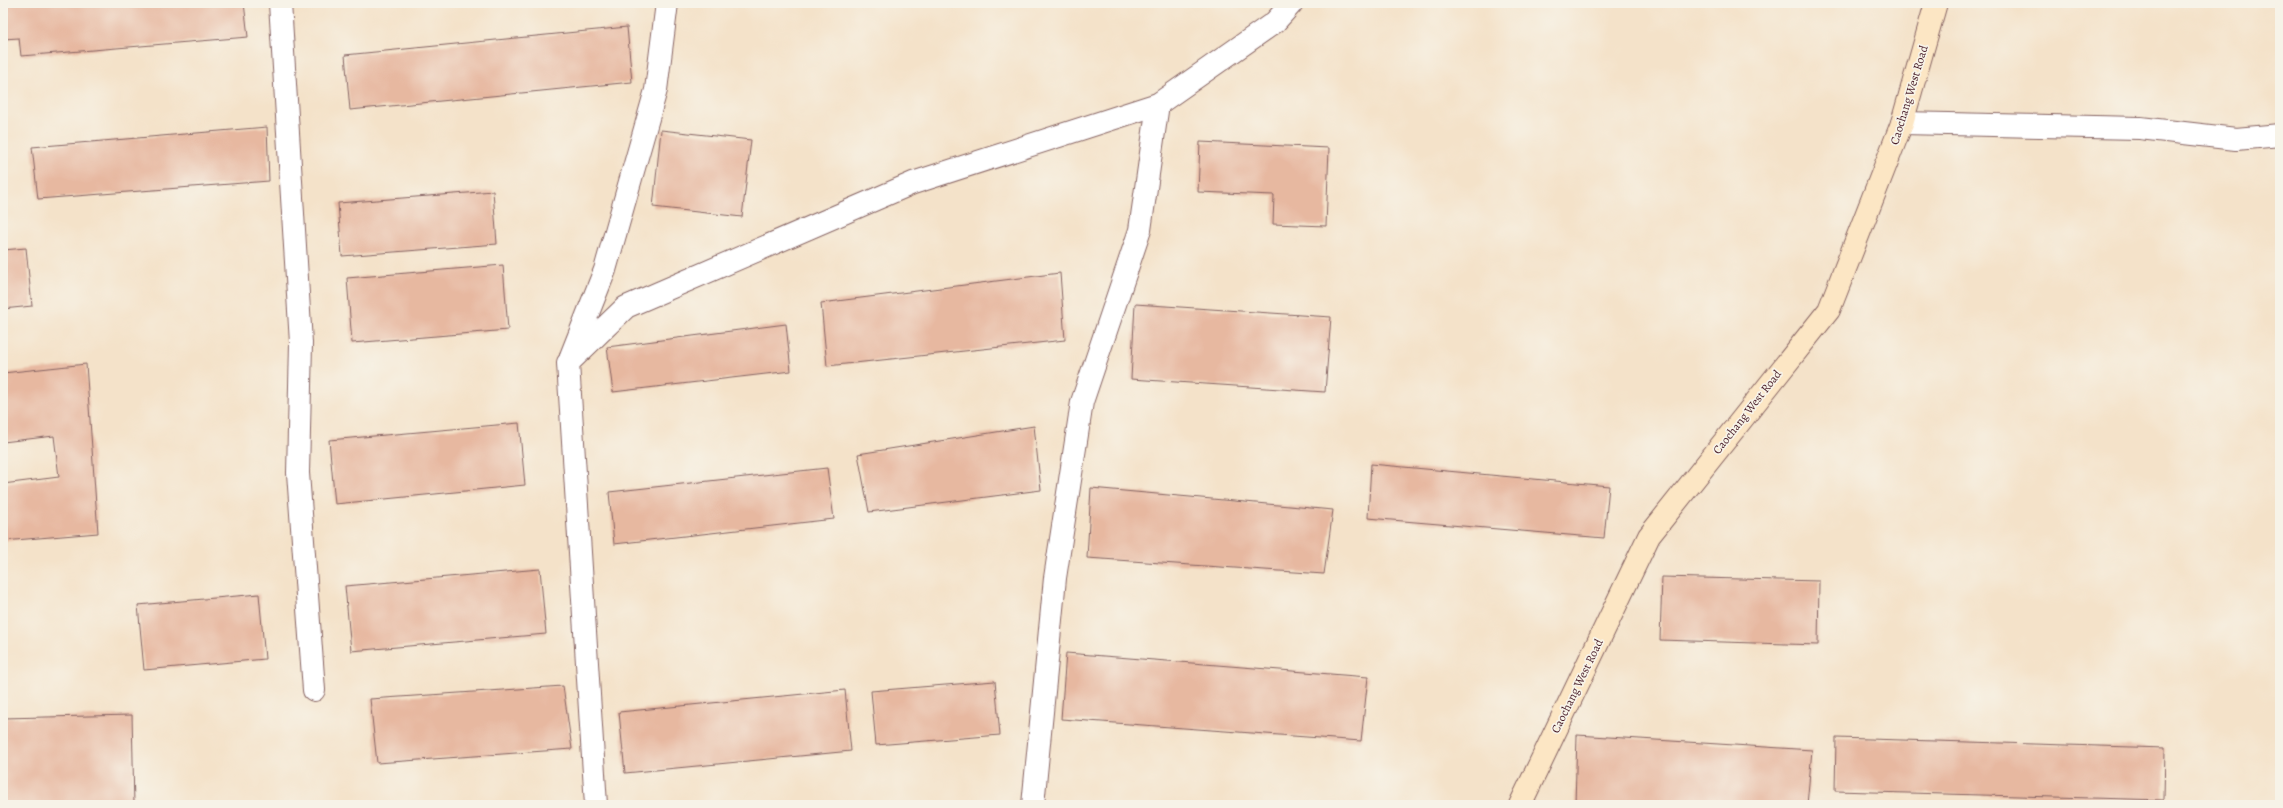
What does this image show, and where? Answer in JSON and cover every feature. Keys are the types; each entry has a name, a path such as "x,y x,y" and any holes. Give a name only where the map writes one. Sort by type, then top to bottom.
{"main road":[{"name":"Caochang West Road","path":"1520,805 1649,536 1829,310 1902,123 1936,3"}],"street":[{"path":"280,3 301,343 298,473 314,690"},
{"path":"596,805 568,363 605,270 656,90 667,3"},
{"path":"568,363 626,307 913,183 1158,104 1275,22 1292,3"},
{"path":"1033,805 1055,578 1082,402 1140,230 1158,104"},
{"path":"1902,123 2140,128 2236,139 2280,135"}],"building":[{"path":"3,3 244,3 248,37 21,56 19,38 3,39"},
{"path":"627,27 632,82 350,110 345,55"},
{"path":"267,127 269,181 38,199 32,147"},
{"path":"661,130 751,140 742,217 653,207"},
{"path":"1200,142 1329,148 1326,226 1273,224 1274,195 1198,192"},
{"path":"493,191 497,244 342,256 338,203"},
{"path":"26,248 32,306 3,309 3,250"},
{"path":"503,265 508,330 352,343 347,278"},
{"path":"1060,273 1065,340 827,366 821,303"},
{"path":"1135,304 1331,317 1325,392 1131,379"},
{"path":"786,324 791,371 613,392 607,347"},
{"path":"86,364 98,533 3,541 3,484 59,477 54,436 3,442 3,373"},
{"path":"519,423 525,485 335,504 329,440"},
{"path":"1034,426 1041,490 869,512 858,454"},
{"path":"1371,464 1609,486 1604,538 1368,518"},
{"path":"827,468 834,519 614,544 609,492"},
{"path":"1091,488 1333,510 1324,574 1087,558"},
{"path":"540,569 546,634 351,651 345,586"},
{"path":"1662,577 1819,581 1818,645 1660,640"},
{"path":"259,594 265,659 144,670 138,605"},
{"path":"1066,653 1368,677 1361,741 1061,719"},
{"path":"995,681 1000,735 876,745 871,691"},
{"path":"563,686 572,749 377,763 370,699"},
{"path":"845,690 851,751 625,773 619,712"},
{"path":"132,715 134,805 3,805 3,718"},
{"path":"1577,735 1812,750 1807,805 1575,805"},
{"path":"1836,738 2165,748 2164,800 1835,791"}]}
